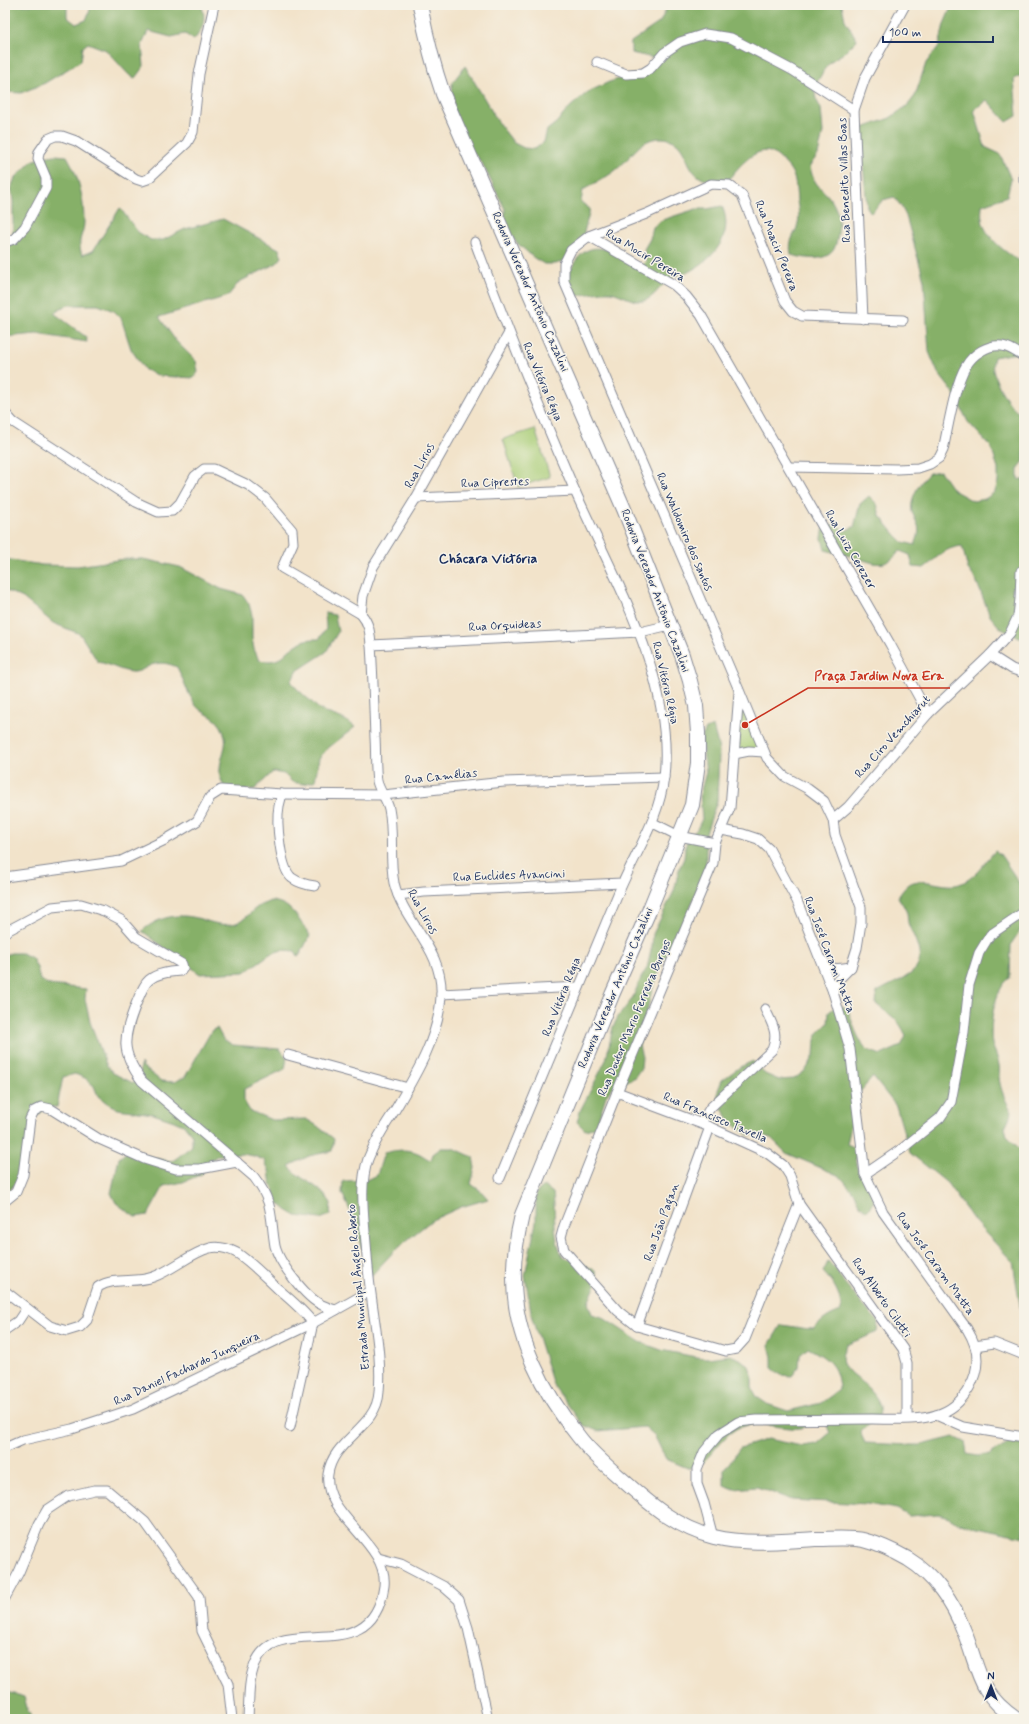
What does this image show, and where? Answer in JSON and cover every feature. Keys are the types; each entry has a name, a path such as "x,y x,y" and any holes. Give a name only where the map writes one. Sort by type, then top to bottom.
{"main road":[{"name":"Rodovia Vereador Antônio Cazalini","path":"420,5 434,69 446,101 624,509 682,655 696,706 698,763 692,805 524,1208 515,1245 514,1280 517,1312 528,1355 561,1413 579,1438 651,1505 688,1529 713,1537 735,1541 761,1543 832,1538 861,1540 887,1548 909,1560 929,1575 944,1593 955,1610 965,1632 981,1683 990,1697 1003,1710 1016,1719"}],"street":[{"path":"5,242 14,239 25,228 46,188 46,178 38,159 39,152 48,139 54,136 62,136 76,141 136,179 142,181 148,179 187,143 193,132 199,74 214,5"},
{"name":"Rua Benedito Villas Boas","path":"863,319 854,110 865,78 905,5"},
{"path":"596,62 626,74 643,73 651,68 664,53 680,42 705,34 731,38 792,70 854,110"},
{"path":"1024,175 1024,180"},
{"name":"Rua Moacir Pereira","path":"589,236 646,214 711,184 729,185 742,195 785,301 793,311 802,316 903,320"},
{"name":"Rua Mocir Pereira","path":"589,236 674,285 686,296 701,315 749,400"},
{"name":"Rua Waldomiro dos santos","path":"589,236 571,250 564,264 564,281 739,690 764,752 767,758 784,776 808,789 824,801 833,820 835,835 861,907 861,923 857,948 851,967"},
{"name":"Rua Vitória Régia","path":"475,242 509,333 575,491 640,632 658,694 664,727 664,778 653,823 622,883 500,1178"},
{"name":"Rua Lirios","path":"368,1159 379,1136 408,1088 432,1038 438,1016 441,994 440,976 433,955 398,895 393,881 389,808 377,782 371,645 367,621 361,614 363,596 373,567 416,498 509,333"},
{"path":"788,467 897,469 918,468 930,464 939,458 943,450 959,381 966,366 978,352 986,348 1002,346 1015,351 1024,358"},
{"name":"Rua Luiz Cerezer","path":"749,400 890,644 928,714"},
{"path":"5,413 13,422 149,510 158,512 172,511 180,503 195,476 204,469 214,469 248,486 260,493 292,530 293,543 282,568 361,614"},
{"name":"Rua Ciprestes","path":"416,498 575,491"},
{"name":"Rua Ciro Vemchiarut","path":"833,820 848,807 928,714 990,655 1010,633 1018,616 1021,571 1024,571"},
{"name":"Rua Orquideas","path":"371,645 640,632 670,625"},
{"path":"990,655 1012,669 1024,673"},
{"name":"Rua Doutor Mario Ferreira Burgos","path":"637,1326 618,1311 564,1250 561,1237 617,1092 713,863 715,843 730,808 739,690"},
{"path":"734,754 749,751 764,752"},
{"name":"Rua Camélias","path":"5,877 121,861 165,840 197,821 210,797 220,790 282,794 383,795 504,782 664,778"},
{"path":"282,794 279,808 280,851 284,868 291,877 302,884 315,886"},
{"path":"653,823 679,836 715,843"},
{"name":"Rua José Caram Matta","path":"713,1537 704,1503 697,1484 697,1469 704,1452 719,1434 738,1422 757,1420 907,1418 936,1415 952,1407 965,1395 973,1381 977,1363 975,1346 967,1329 883,1212 865,1174 860,1143 850,1049 833,992 797,901 769,849 758,839 743,834 721,830"},
{"name":"Rua Euclides Avancini","path":"398,895 424,892 622,883"},
{"path":"5,932 52,907 81,904 104,911 121,920 136,937 182,964 183,968 181,971 157,976 148,981 139,998 128,1025 125,1040 127,1055 133,1069 142,1081 254,1177 263,1189 269,1202 276,1247 280,1258 307,1294 321,1305 336,1310"},
{"path":"865,1174 903,1148 940,1118 951,1102 964,1032 969,985 979,953 990,935 1024,912"},
{"path":"819,957 829,968 851,967"},
{"path":"833,992 837,982 851,967"},
{"path":"441,994 579,987"},
{"name":"Rua João Pagan","path":"637,1326 710,1108 772,1050 776,1041 776,1033 765,1009"},
{"path":"288,1055 408,1088"},
{"name":"Rua Francisco Tavella","path":"617,1092 705,1125 767,1153 783,1165 790,1176 799,1204"},
{"path":"5,1201 16,1192 23,1175 30,1119 34,1111 42,1107 52,1109 99,1139 144,1159 176,1169 200,1169 237,1162"},
{"name":"Estrada Municipal Ângelo Roberto","path":"248,1719 251,1679 255,1663 263,1650 276,1642 299,1637 333,1637 349,1634 363,1627 375,1615 381,1601 384,1584 384,1572 378,1558 334,1501 328,1488 328,1474 333,1458 346,1441 371,1417 378,1406 380,1391 378,1335 370,1291 363,1194 363,1182 368,1159"},
{"path":"637,1326 726,1351 736,1349 745,1339 799,1204"},
{"name":"Rua Alberto Cilotti","path":"799,1204 903,1349 908,1363 907,1418"},
{"path":"5,1291 26,1309 50,1326 67,1331 80,1327 87,1320 98,1287 106,1282 115,1280 146,1279 163,1274 200,1251 212,1248 223,1248 236,1253 255,1267 301,1308 313,1323 290,1427"},
{"name":"Rua Daniel Fachardo Junqueira","path":"5,1448 23,1440 72,1429 133,1410 313,1323 370,1291"},
{"path":"5,1330 18,1321 26,1309"},
{"path":"975,1346 994,1343 1024,1355"},
{"path":"936,1415 963,1427 1024,1437"},
{"path":"5,1598 19,1572 39,1524 47,1510 68,1496 94,1490 107,1490 145,1522 199,1597 202,1631 228,1684 232,1719"},
{"path":"378,1558 402,1564 443,1586 459,1600 468,1628 488,1719"}],"green space":[{"path":"5,5 67,5 67,17 76,24 86,20 90,10 90,5 201,5 204,19 202,28 194,40 185,34 171,37 148,31 142,45 144,66 135,78 129,75 106,50 88,43 83,47 81,61 45,83 21,93 5,92"},
{"path":"668,5 842,5 845,20 857,40 844,53 834,59 826,67 814,87 816,99 821,109 823,132 818,155 810,165 817,184 832,201 837,210 839,223 835,247 826,256 814,258 791,255 790,245 797,228 799,218 796,186 795,180 788,166 777,156 770,152 763,151 756,153 743,163 728,180 707,180 696,175 681,147 677,143 665,138 655,139 642,144 613,172 583,190 581,202 590,209 581,244 576,254 566,260 556,264 544,264 534,258 517,243 505,229 505,209 482,163 463,141 454,110 452,83 465,66 500,125 514,143 524,148 535,149 544,142 547,130 556,123 571,106 588,92 609,82 652,69 654,58 631,53 631,42 660,22"},
{"path":"952,5 1024,5 1024,74 1014,79 1017,116 1007,122 987,100 974,110 985,147 1000,154 1011,179 1007,196 982,205 983,225 998,245 1011,256 1024,263 1024,355 1017,353 994,357 993,370 997,382 1009,403 1014,409 1024,416 1024,461 1018,469 1018,479 1024,480 1024,639 1001,629 990,616 976,580 968,569 962,546 946,551 924,568 913,567 910,555 900,551 890,560 881,564 825,550 822,538 824,526 835,524 844,531 854,527 860,504 869,496 877,504 880,516 895,534 903,542 915,545 919,530 918,524 912,512 912,502 919,486 929,473 940,471 953,490 973,501 985,499 995,492 998,481 998,469 991,447 968,422 953,392 938,373 929,352 924,280 906,216 894,197 883,200 871,213 867,207 860,129 890,118 908,105 915,96 926,63 939,46 944,24"},
{"path":"55,155 67,156 78,180 84,213 84,227 80,241 82,255 93,251 120,208 138,232 151,240 163,240 185,229 223,219 279,249 282,257 277,263 239,282 228,296 159,317 176,341 196,361 198,372 194,378 160,376 145,370 131,349 121,318 114,311 98,305 68,305 54,313 86,337 87,342 37,334 5,337 5,251 13,242 13,201 11,188 15,178 32,161"},
{"path":"722,206 726,227 724,236 713,253 706,261 697,267 678,275 662,285 651,297 643,301 635,301 611,292 575,296 567,281 577,259 587,250 594,248 610,251 620,255 630,265 638,269 646,261 644,249 650,239 653,227 662,220 696,209 707,209"},
{"path":"535,429 550,477 518,487 503,439"},
{"path":"5,559 42,565 78,566 124,559 143,559 180,567 221,589 243,595 249,604 252,615 252,638 254,649 259,660 273,661 303,641 319,639 326,629 325,613 335,615 338,632 326,652 297,671 291,681 318,708 343,719 355,727 327,749 319,758 315,781 303,784 292,782 284,774 273,772 255,789 227,792 220,775 220,764 225,746 224,733 214,718 202,711 194,703 177,667 158,663 132,672 98,662 80,634 53,623 23,598 5,590"},
{"path":"741,699 761,750 736,752"},
{"path":"713,726 719,756 717,801 706,833 706,867 686,919 673,938 652,990 639,1046 642,1057 641,1068 634,1078 613,1087 606,1096 596,1127 585,1130 577,1122 580,1111 606,1060 613,1027 618,1017 632,999 647,968 653,934 674,891 679,869 684,858 685,847 689,837 697,829 702,819 700,794 706,772 701,739 706,729"},
{"path":"995,851 1000,854 1024,890 1024,925 1011,944 1010,978 1000,990 996,999 992,1018 991,1037 998,1062 1001,1086 1012,1112 1005,1127 1007,1136 1024,1153 1024,1314 1021,1312 1013,1262 975,1222 947,1183 910,1153 896,1106 873,1077 858,1094 847,1144 856,1148 856,1165 872,1194 874,1201 867,1211 859,1204 854,1193 840,1176 786,1153 771,1138 760,1135 748,1135 730,1121 718,1101 718,1090 722,1080 740,1067 753,1061 765,1074 779,1080 794,1079 806,1070 814,1056 815,1040 818,1033 828,1023 829,1012 838,1005 848,1009 853,1025 862,1043 868,1050 881,1055 901,1046 906,1036 903,1030 893,1017 876,1004 877,992 909,975 919,963 919,954 908,924 907,913 898,897 907,886 913,882 920,881 948,885 962,883 972,877"},
{"path":"270,901 278,902 289,908 310,935 300,955 298,956 295,951 282,950 270,954 245,972 200,974 142,931 161,919 175,916 197,918 222,924 235,923 243,920 259,906"},
{"path":"11,953 22,953 32,958 37,968 40,980 50,985 86,989 85,999 90,1022 106,1064 113,1073 133,1083 140,1075 141,1063 143,1067 161,1081 174,1082 185,1077 212,1030 217,1028 223,1039 233,1045 280,1049 287,1058 285,1069 244,1089 244,1101 250,1111 272,1120 306,1119 334,1139 332,1151 309,1156 289,1166 298,1175 316,1187 328,1199 331,1203 330,1215 320,1219 296,1216 286,1210 277,1202 274,1189 271,1186 269,1170 264,1160 254,1156 242,1154 219,1155 209,1161 202,1174 183,1182 164,1186 148,1215 135,1217 116,1203 111,1193 119,1158 128,1151 159,1159 170,1161 174,1160 192,1146 192,1135 185,1126 174,1121 153,1114 118,1109 98,1096 94,1086 85,1078 75,1074 63,1077 57,1107 48,1107 34,1118 18,1180 5,1195 5,955"},
{"path":"441,1148 453,1148 473,1157 475,1168 471,1184 481,1191 488,1199 461,1207 432,1220 396,1249 371,1276 367,1257 361,1247 356,1224 342,1193 343,1181 366,1180 377,1175 384,1153 406,1150 416,1152 431,1160 433,1154"},
{"path":"544,1186 553,1193 556,1235 560,1251 564,1258 576,1260 596,1271 597,1282 588,1303 592,1314 602,1317 640,1342 661,1350 696,1357 708,1358 730,1355 740,1359 749,1366 752,1376 752,1388 757,1397 767,1404 788,1411 821,1403 839,1390 837,1375 834,1369 822,1356 808,1348 800,1355 799,1367 792,1376 781,1375 772,1368 772,1357 769,1345 781,1325 814,1329 826,1318 841,1311 840,1300 836,1290 831,1281 823,1272 828,1262 836,1269 841,1279 878,1321 877,1332 846,1345 842,1356 843,1367 859,1379 870,1390 880,1406 878,1419 860,1432 865,1443 921,1445 954,1437 965,1442 967,1454 978,1456 990,1454 1010,1443 1024,1443 1024,1537 959,1523 949,1517 938,1514 909,1516 897,1509 867,1504 792,1500 757,1487 734,1489 724,1485 724,1470 740,1448 768,1439 802,1446 817,1444 830,1433 823,1417 800,1428 752,1424 736,1429 724,1439 703,1462 690,1469 666,1459 654,1435 645,1427 598,1431 583,1425 553,1385 532,1318 525,1275 536,1222 536,1193"},
{"path":"5,1688 8,1692 24,1697 32,1719 5,1719"}],"place":[{"name":"Praça Jardim Nova Era","path":"745,725"}],"district":[{"name":"Chácara Victória","path":"488,559"}]}
